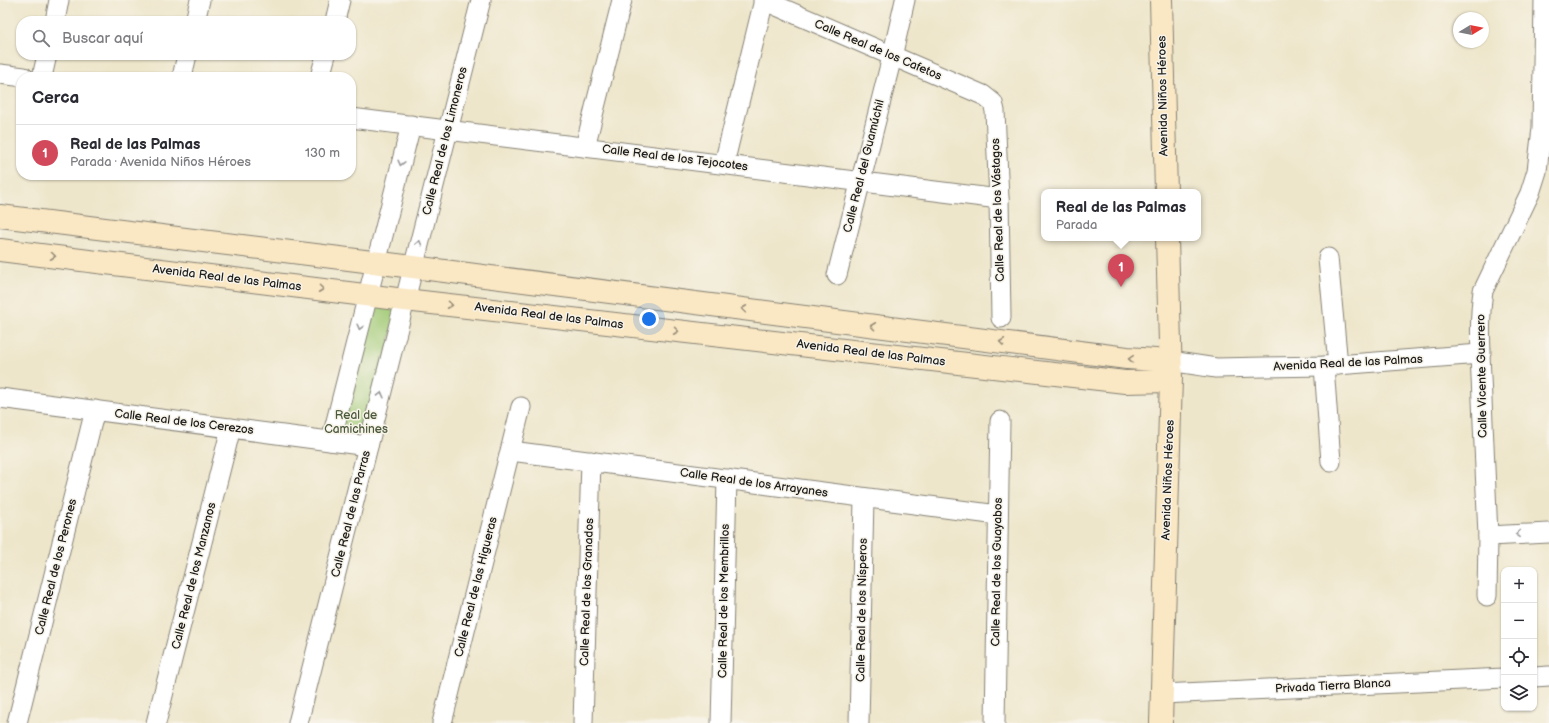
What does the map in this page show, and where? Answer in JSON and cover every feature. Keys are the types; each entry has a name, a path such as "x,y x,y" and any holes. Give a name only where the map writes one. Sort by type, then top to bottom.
{"street":[{"path":"56,16 59,0"},
{"path":"196,16 200,0"},
{"path":"336,16 340,0"},
{"name":"Calle Real de los Limoneros","path":"409,283 481,0"},
{"path":"585,147 622,0"},
{"path":"724,164 763,0"},
{"name":"Calle Real de los Cafetos","path":"763,0 983,95 993,103"},
{"name":"Calle Real del Guamúchil","path":"837,275 905,0"},
{"name":"Avenida Niños Héroes","path":"1161,0 1166,189"},
{"name":"Calle Vicente Guerrero","path":"1487,596 1488,536 1480,354 1480,323 1483,290 1530,193 1538,171 1542,128 1545,6"},
{"path":"43,72 46,60"},
{"path":"183,72 186,60"},
{"path":"321,72 325,60"},
{"path":"0,74 16,76"},
{"name":"Calle Real de los Vástagos","path":"993,103 995,111 999,199 1001,318"},
{"name":"Calle Real de los Tejocotes","path":"356,119 999,199"},
{"path":"331,441 411,126"},
{"name":"Avenida Real de las Palmas","path":"0,216 376,262 409,283 1125,382 1170,371 1216,368 1331,366 1480,354"},
{"path":"10,251 26,219"},
{"name":"Avenida Niños Héroes","path":"1161,723 1170,371 1167,241"},
{"name":"Avenida Real de las Palmas","path":"10,251 368,295 409,283 1127,358 1170,371"},
{"path":"1328,258 1331,366 1331,462"},
{"name":"Calle Real de las Parras","path":"298,723 409,283"},
{"name":"Calle Real de los Cerezos","path":"0,398 368,446"},
{"name":"Calle Real de las Higueras","path":"442,723 522,407"},
{"name":"Calle Real de los Perones","path":"17,723 95,410"},
{"name":"Calle Real de los Guayabos","path":"995,723 1000,421"},
{"name":"Calle Real de los Manzanos","path":"156,723 231,428"},
{"name":"Calle Real de los Arrayanes","path":"511,451 998,515"},
{"name":"Calle Real de los Granados","path":"583,723 590,461"},
{"name":"Calle Real de los Membrillos","path":"721,723 727,479"},
{"name":"Calle Real de los Nísperos","path":"859,723 864,498"},
{"path":"1488,536 1549,533"},
{"path":"1537,676 1549,676"},
{"name":"Privada Tierra Blanca","path":"1162,694 1501,678"}],"green space":[{"name":"Real de Camichines","path":"372,302 398,306 365,441 338,435"}],"place":[{"name":"Real de las Palmas","path":"1121,287"}]}
